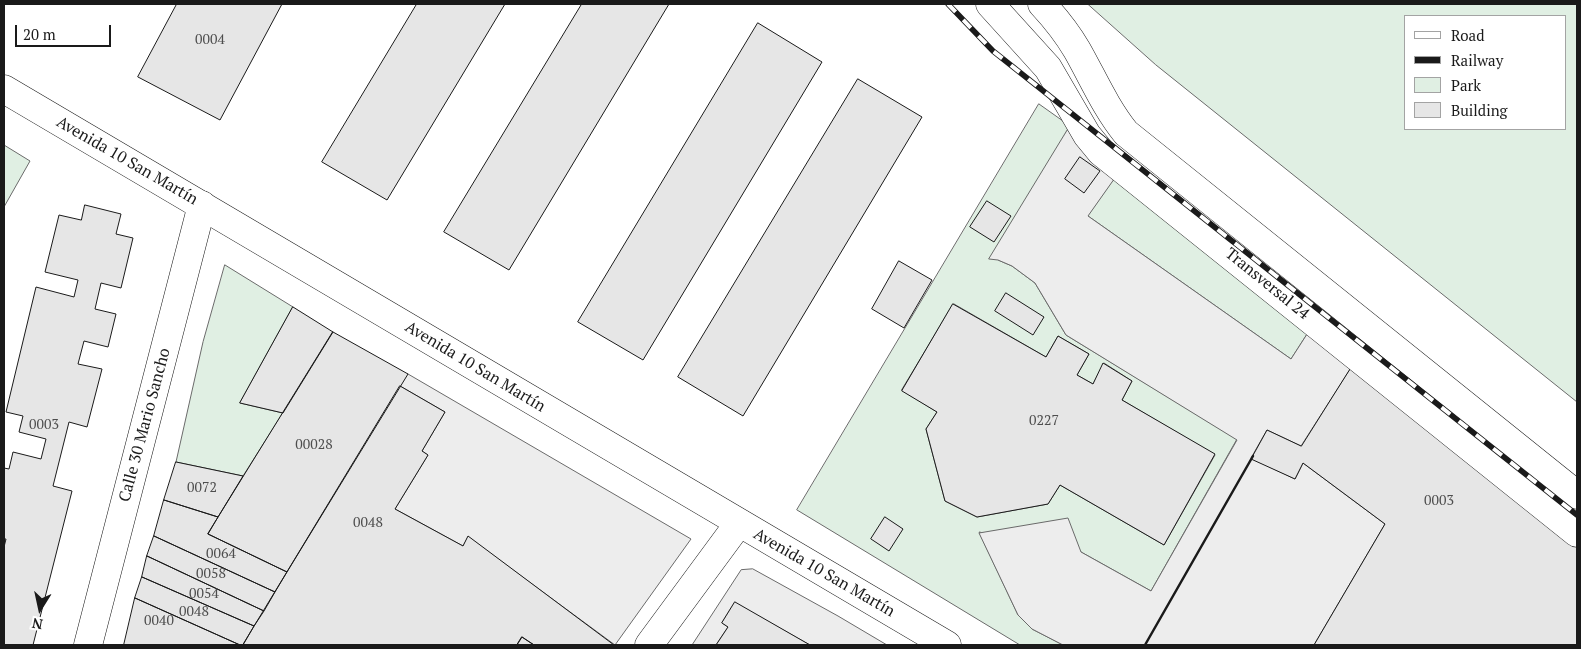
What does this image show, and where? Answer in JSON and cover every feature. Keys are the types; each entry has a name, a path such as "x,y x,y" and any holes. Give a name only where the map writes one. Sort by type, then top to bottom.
{"street":[{"name":"Transversal 24","path":"990,4 1048,68 1087,135 1101,152 1577,534"},
{"name":"Transversal 24","path":"1042,4 1071,41 1110,114 1126,133 1577,496"},
{"name":"Avenida 10 San Martín","path":"4,89 947,645"},
{"name":"Calle 30 Mario Sancho","path":"88,645 202,205"},
{"path":"649,645 739,523"}],"green space":[{"path":"1088,4 1577,4 1577,402 1156,65"},
{"path":"1039,104 1070,126 998,260 1012,266 1035,283 1066,335 1237,439 1151,591 1081,552 979,532 1018,615 1032,629 1063,645 1020,645 797,510","holes":["954,304 1046,357 1058,336 1089,354 1077,375 1093,384 1104,363 1132,381 1122,400 1215,455 1164,545 1060,485 1048,504 977,517 945,501 926,429 937,412 902,390"]},
{"path":"4,145 30,161 4,207"},
{"path":"1117,175 1309,331 1291,359 1088,216"},
{"path":"225,265 293,307 240,403 283,413 243,476 176,462 203,342"}],"shaded area":[{"path":"1070,126 1117,175 1088,216 1291,359 1309,331 1353,365 1301,446 1267,430 1251,458 1295,479 1303,463 1385,524 1314,645 1063,645 1032,629 1018,615 979,533 1068,518 1081,552 1151,591 1237,440 1066,335 1035,283 1012,266 998,260 989,259"},
{"path":"408,374 691,539 615,645 468,537 463,546 395,509 428,455 422,451 445,412 400,386"},
{"path":"753,569 887,645 810,645 735,603 722,623 728,627 716,645 692,645 741,570"}],"building":[{"path":"177,4 282,4 220,120 138,77"},
{"path":"417,4 505,4 387,200 322,162"},
{"path":"582,4 669,4 509,270 444,232"},
{"path":"758,23 822,62 643,360 578,322"},
{"path":"858,79 922,117 743,416 678,377"},
{"path":"1080,157 1100,171 1084,193 1065,179"},
{"path":"987,201 1011,216 994,242 970,227"},
{"path":"85,205 121,214 116,234 133,238 121,288 101,283 95,309 116,314 108,347 84,341 78,364 102,369 87,427 69,422 53,486 72,491 33,645 4,645 4,547 6,539 4,539 4,468 9,469 13,452 41,459 46,439 19,432 23,416 6,412 36,287 74,297 78,280 45,272 59,215 81,220"},
{"path":"899,261 932,280 904,328 872,309"},
{"path":"1006,293 1044,317 1033,335 995,311"},
{"path":"953,304 1046,357 1058,336 1089,354 1077,375 1093,384 1103,363 1132,381 1122,400 1215,454 1164,545 1060,485 1048,504 977,517 945,501 926,429 937,412 902,391"},
{"path":"293,307 333,332 283,413 240,403"},
{"path":"333,332 408,374 287,572 208,534"},
{"path":"1353,365 1577,546 1577,645 1314,645 1385,524 1303,463 1295,479 1251,459 1267,430 1301,446"},
{"path":"400,386 445,412 422,451 428,455 395,509 463,546 468,536 614,645 534,645 522,637 517,645 243,645"},
{"path":"176,462 243,476 218,517 164,500"},
{"path":"164,500 218,517 208,534 287,572 275,592 154,536"},
{"path":"885,517 903,529 889,551 871,539"},
{"path":"154,536 275,592 264,611 147,556"},
{"path":"147,556 264,611 254,626 142,577"},
{"path":"142,577 254,626 243,645 240,645 135,598"},
{"path":"135,598 240,645 124,645"},
{"path":"735,602 810,645 716,645 728,627 722,623"},
{"path":"522,637 534,645 517,645"}],"railway":[{"path":"948,4 993,51 1577,515"}],"wall":[{"path":"1145,645 1253,456"}]}
